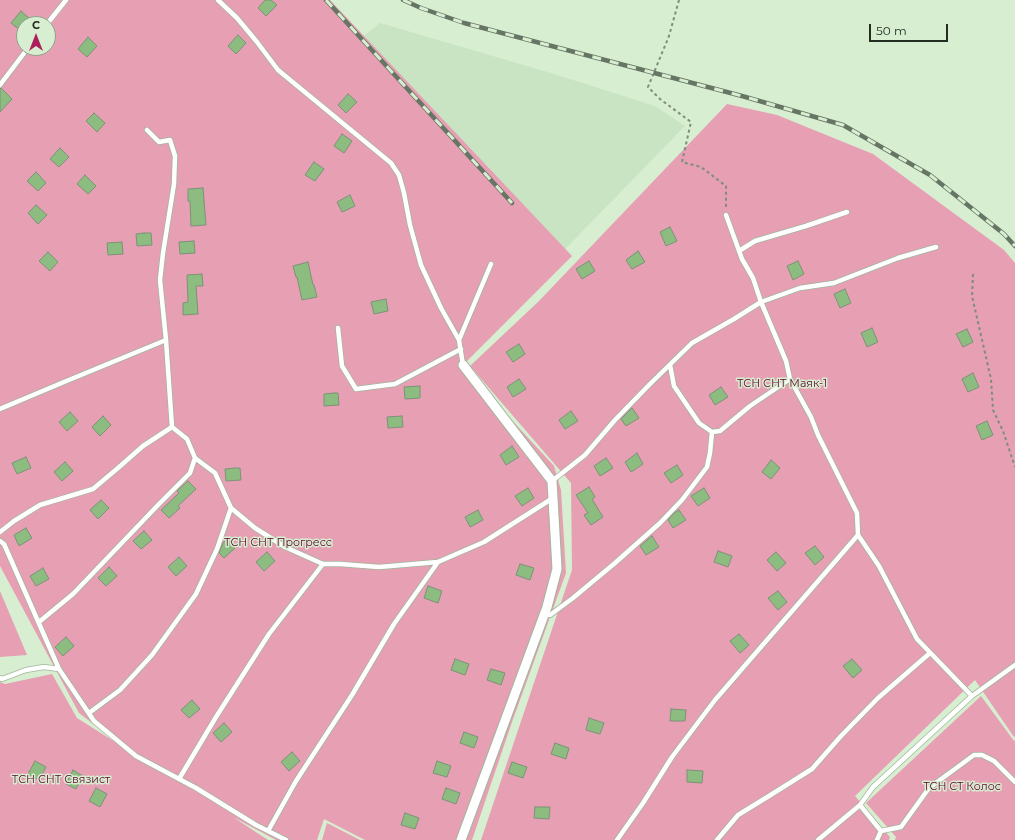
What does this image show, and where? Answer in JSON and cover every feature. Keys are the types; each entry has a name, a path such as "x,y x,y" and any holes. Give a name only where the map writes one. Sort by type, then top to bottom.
{"street":[{"path":"461,840 545,614 557,569 552,481 463,365"}],"lane":[{"path":"53,16 66,0"},
{"path":"218,0 237,18 278,70 391,163 400,175 410,225 421,265 441,308 459,340 463,365"},
{"path":"0,84 22,56"},
{"path":"147,130 158,142 170,140 176,156 174,184 160,280 172,428 187,439 195,458 215,473 231,508 255,528 285,547 323,564 379,567 438,562 484,542 553,498"},
{"path":"739,251 755,241 847,212"},
{"path":"726,216 742,259 753,278 761,302 786,361 790,379 811,417 818,435 857,513 858,535 879,566 917,639 972,696"},
{"path":"552,481 585,455 615,420 692,344 761,302 800,288 834,283 898,258 936,247"},
{"path":"459,340 491,264"},
{"path":"338,328 342,366 356,388 395,384 460,349"},
{"path":"0,409 166,340"},
{"path":"670,365 674,386 699,423 712,432 720,431 750,406 790,379"},
{"path":"0,532 14,521 40,505 93,489 143,446 172,428"},
{"path":"545,614 550,615 573,598 660,523 682,500 707,467 712,432"},
{"path":"39,622 73,594 190,473 195,458"},
{"path":"89,713 120,690 152,655 196,594 217,549 231,508"},
{"path":"617,840 643,803 672,757 715,700 858,535"},
{"path":"0,541 4,544 59,669 94,721 136,756 286,840"},
{"path":"268,830 296,781 352,695 394,624 438,562"},
{"path":"179,779 216,717 270,634 323,564"},
{"path":"717,840 738,815 812,769 841,736 878,698 930,653"},
{"path":"818,840 860,805 873,787 972,696 1015,666"},
{"path":"0,678 2,679 26,670 44,667 59,669"},
{"path":"881,831 901,827 929,788 974,755 982,755 994,761 1015,782"},
{"path":"860,805 881,831"},
{"path":"877,840 881,831"}],"path":[{"path":"680,0 669,36 648,88 691,122 682,162 701,167 726,186 726,216"},
{"path":"973,274 972,296 991,379 993,410 1003,431 1015,467"}],"shaded area":[{"path":"380,23 551,73 655,106 685,126 494,322 349,48"}],"green space":[{"name":"ТСН СНТ Прогресс","path":"0,0 330,0 572,256 462,366 554,466 561,490 566,573 512,722 472,840 365,840 324,819 317,840 276,840 233,817 268,840 0,840 0,682 5,684 52,674 77,718 123,747 79,713 0,566"},
{"name":"ТСН СНТ Маяк-1","path":"727,104 777,115 873,154 1004,250 1015,263 1015,736 1014,737 975,680 855,796 890,837 889,840 481,840 572,570 571,483 470,366 538,302"},
{"path":"0,591 27,655 0,657"},
{"name":"ТСН СТ Колос","path":"981,696 1014,741 1015,740 1015,840 895,840 896,837 866,803"},
{"path":"327,823 360,840 322,840"}],"building":[{"path":"265,0 271,0 277,5 266,16 258,8"},
{"path":"21,11 27,16 17,16"},
{"path":"16,17 16,27 11,23"},
{"path":"238,35 246,43 236,54 228,46"},
{"path":"88,37 97,46 87,57 78,49"},
{"path":"1,88 12,99 0,112 0,89"},
{"path":"348,94 357,102 346,113 338,105"},
{"path":"94,113 105,123 97,132 86,121"},
{"path":"342,134 352,141 344,153 334,146"},
{"path":"60,148 69,157 59,167 50,159"},
{"path":"314,162 324,169 315,181 305,175"},
{"path":"36,172 46,183 38,191 27,181"},
{"path":"85,175 96,186 88,194 77,184"},
{"path":"203,188 206,225 191,226 188,189"},
{"path":"350,195 355,206 342,212 337,202"},
{"path":"36,205 47,215 38,224 28,213"},
{"path":"670,227 677,241 666,246 660,232"},
{"path":"151,233 152,245 137,246 136,234"},
{"path":"194,241 195,253 180,254 179,242"},
{"path":"122,242 123,254 108,255 107,243"},
{"path":"638,251 645,262 632,269 626,260"},
{"path":"48,252 58,262 50,271 39,261"},
{"path":"589,261 595,271 582,279 576,269"},
{"path":"798,261 804,274 793,280 787,266"},
{"path":"308,262 317,297 302,300 293,266"},
{"path":"202,274 203,286 196,286 198,314 183,315 183,303 188,302 187,275"},
{"path":"845,289 851,303 840,308 834,294"},
{"path":"386,299 388,311 374,314 371,302"},
{"path":"872,328 878,342 867,347 861,333"},
{"path":"967,329 973,342 963,347 956,334"},
{"path":"519,344 525,354 513,362 506,352"},
{"path":"973,373 979,387 968,392 962,379"},
{"path":"519,379 526,389 513,397 507,387"},
{"path":"420,386 420,398 405,399 404,387"},
{"path":"721,387 728,397 715,405 709,395"},
{"path":"338,393 339,405 324,406 324,394"},
{"path":"632,408 639,418 626,426 621,419"},
{"path":"571,411 578,421 565,429 559,420"},
{"path":"70,412 78,421 67,431 59,422"},
{"path":"103,416 111,425 100,436 92,427"},
{"path":"402,416 403,427 388,428 387,417"},
{"path":"987,421 993,435 982,440 976,426"},
{"path":"512,446 519,457 506,465 500,455"},
{"path":"637,453 643,464 631,472 625,462"},
{"path":"26,457 31,468 17,474 12,463"},
{"path":"606,458 613,468 600,476 594,466"},
{"path":"771,460 780,468 771,479 762,472"},
{"path":"65,462 73,471 62,481 54,472"},
{"path":"677,465 683,475 671,483 664,473"},
{"path":"240,468 241,480 226,481 225,469"},
{"path":"188,481 196,489 178,506 180,508 169,518 161,510 179,493 177,491"},
{"path":"589,487 595,497 592,499 603,517 591,525 584,515 588,513 576,495"},
{"path":"528,488 534,498 522,506 515,496"},
{"path":"704,488 710,498 698,506 691,496"},
{"path":"101,500 109,508 98,519 90,510"},
{"path":"478,510 483,520 470,527 465,517"},
{"path":"679,510 686,520 673,528 668,520"},
{"path":"26,528 32,538 19,546 14,535"},
{"path":"144,531 152,540 141,549 133,541"},
{"path":"652,536 659,547 646,555 640,546"},
{"path":"227,539 235,548 224,558 219,553 223,543"},
{"path":"815,546 824,557 815,565 805,553"},
{"path":"718,551 732,556 728,567 714,562"},
{"path":"267,552 275,561 264,571 256,562"},
{"path":"776,552 786,563 777,571 767,560"},
{"path":"179,557 187,566 176,576 168,567"},
{"path":"520,564 534,568 530,580 516,575"},
{"path":"109,567 117,576 106,586 98,578"},
{"path":"43,568 49,579 36,586 30,576"},
{"path":"428,586 442,591 438,603 424,598"},
{"path":"778,591 787,602 778,610 768,598"},
{"path":"739,634 749,645 740,653 730,641"},
{"path":"66,637 74,646 63,656 55,647"},
{"path":"455,659 469,664 465,675 451,670"},
{"path":"852,659 862,670 853,678 843,666"},
{"path":"491,669 505,673 501,685 487,680"},
{"path":"192,700 200,709 189,718 181,710"},
{"path":"671,709 686,710 685,721 670,721"},
{"path":"589,718 604,723 600,734 586,730"},
{"path":"224,723 232,732 221,742 213,733"},
{"path":"464,732 478,737 474,748 460,743"},
{"path":"555,743 569,748 566,759 551,754"},
{"path":"292,752 300,761 289,771 281,762"},
{"path":"35,761 46,767 39,780 28,774"},
{"path":"437,761 451,766 447,777 433,773"},
{"path":"512,762 527,767 523,778 508,773"},
{"path":"73,770 83,776 76,789 66,784"},
{"path":"687,770 703,771 702,783 687,782"},
{"path":"96,788 107,794 100,807 89,801"},
{"path":"446,788 460,793 456,804 442,799"},
{"path":"535,807 550,807 549,819 534,818"},
{"path":"405,813 419,818 415,829 401,825"}],"railway":[{"path":"326,0 512,203"},
{"path":"403,0 464,23 742,96 843,125 930,175 1004,234 1015,246"}],"park label":[{"name":"ТСН СНТ Связист","path":"61,780"}]}
